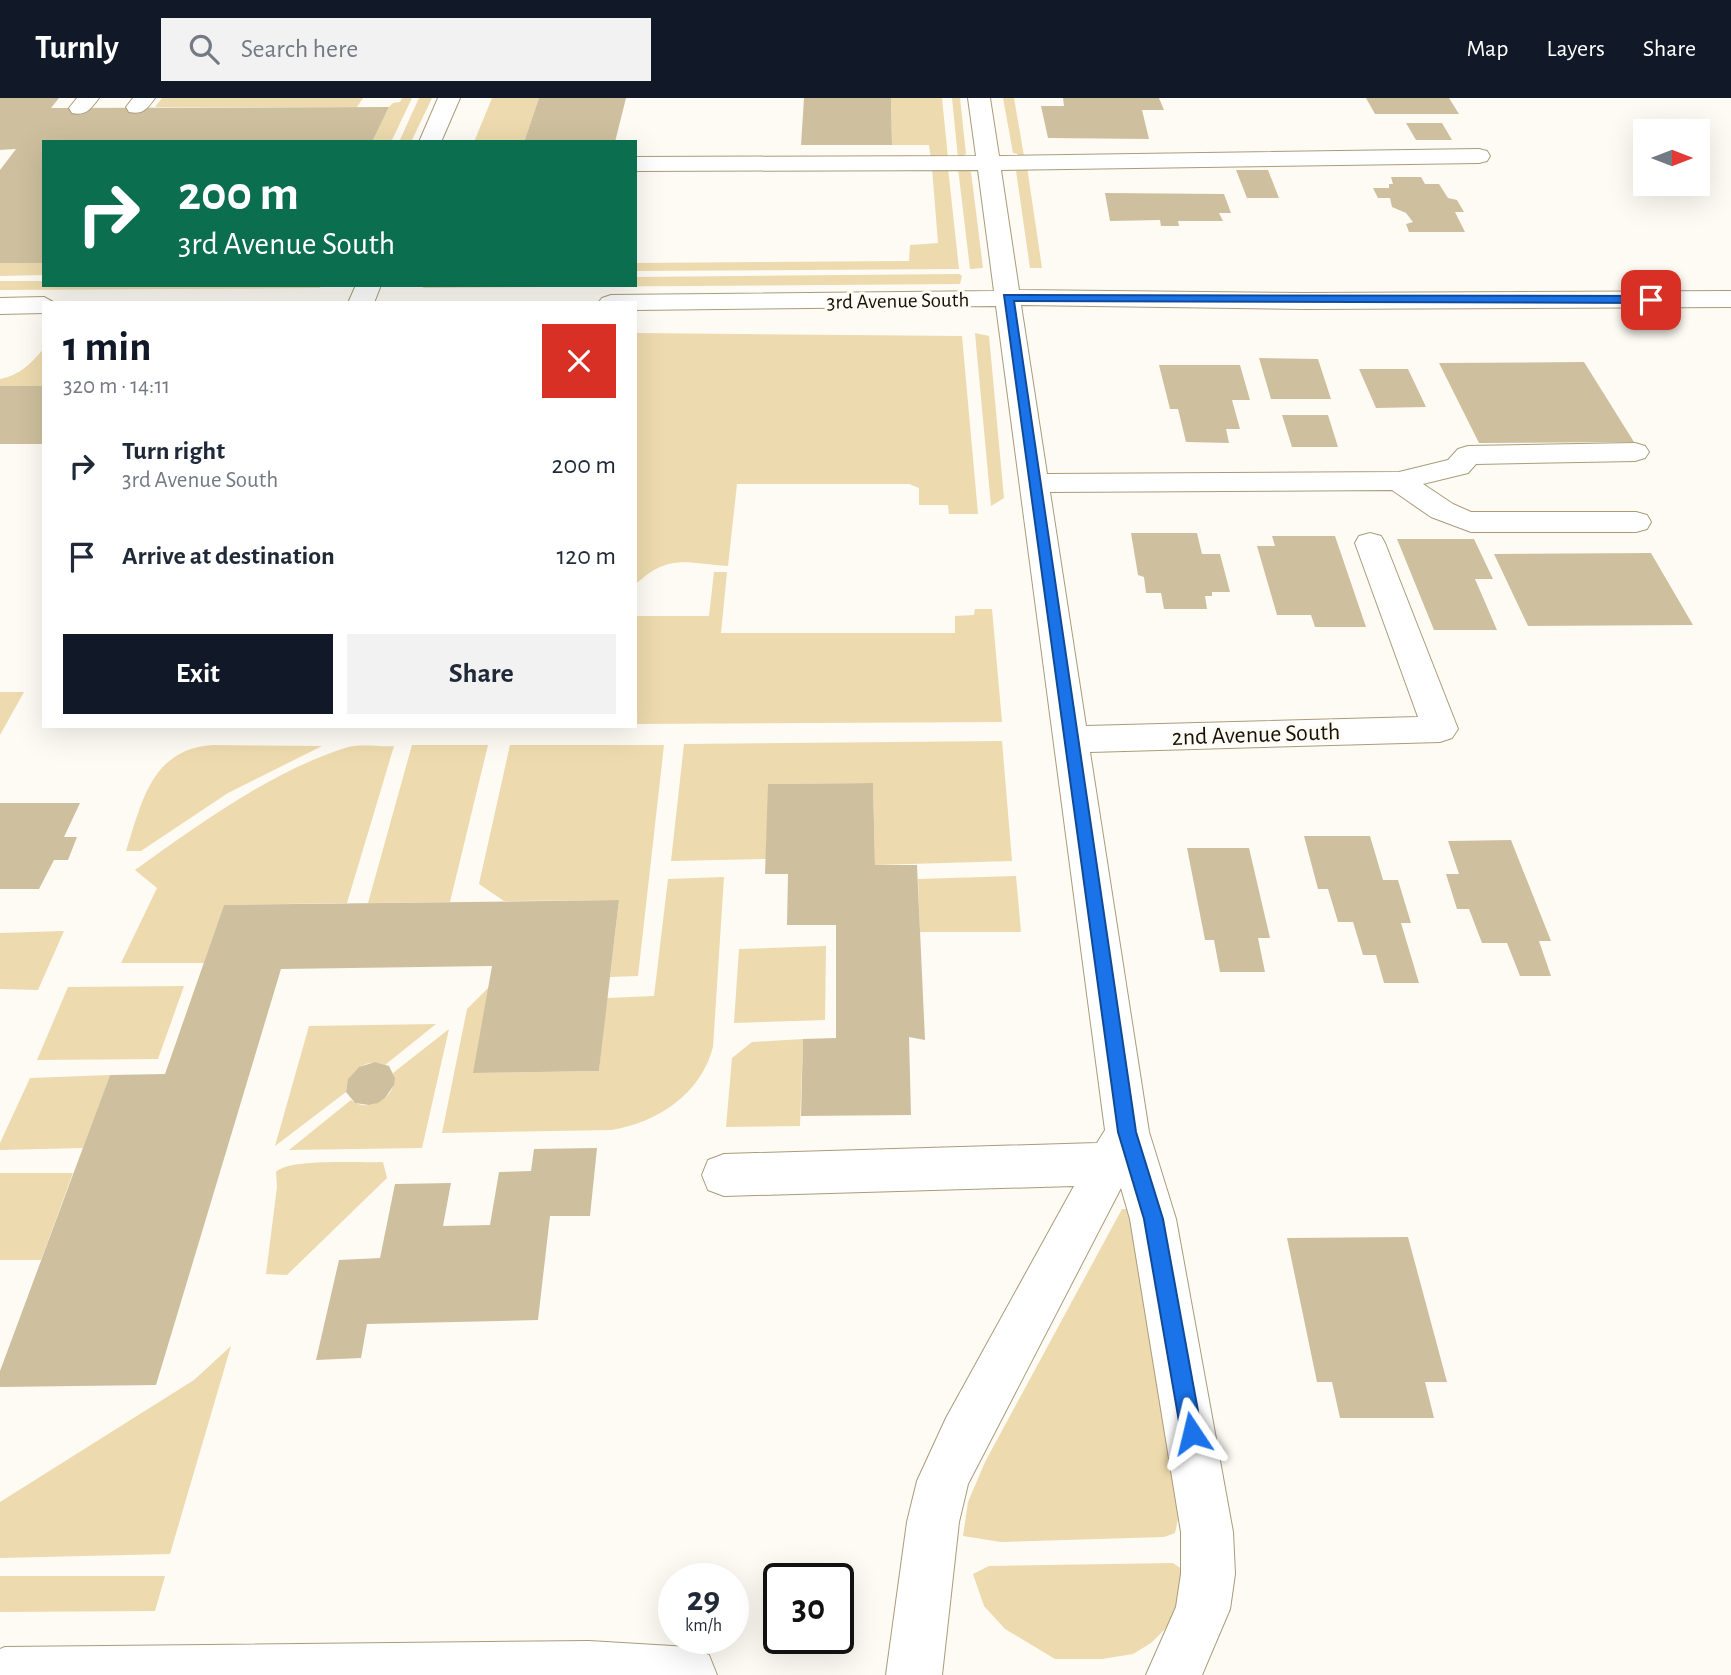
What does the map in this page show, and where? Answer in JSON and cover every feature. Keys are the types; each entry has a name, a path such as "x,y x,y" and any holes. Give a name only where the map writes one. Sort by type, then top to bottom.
{"street":[{"path":"431,140 449,98"},
{"path":"979,98 1072,739 1118,1148 1153,1219 1207,1532 1208,1574 1203,1609 1174,1675"},
{"path":"637,164 989,163 1479,156"},
{"name":"3rd Avenue South","path":"637,303 1008,298 1305,301 1731,299"},
{"path":"0,306 42,305"},
{"path":"1035,484 1399,481 1458,467 1468,455 1484,453 1636,453"},
{"path":"1399,481 1441,511 1471,522 1636,522"},
{"name":"2nd Avenue South","path":"1072,739 1440,729 1370,543"},
{"path":"724,1175 1118,1148"},
{"path":"914,1675 933,1521 943,1482 964,1436 1118,1148"},
{"path":"5,1675 589,1669 689,1675"}],"shaded area":[{"path":"162,98 363,98 357,107 155,107"},
{"path":"402,98 412,98 392,140 373,140 389,107 400,102"},
{"path":"419,98 432,98 412,140 400,140"},
{"path":"492,98 539,98 525,140 475,140"},
{"path":"891,98 942,98 948,158 931,159 929,145 892,145"},
{"path":"952,98 960,98 966,154 958,158"},
{"path":"1003,98 1014,98 1024,156 1013,153"},
{"path":"1027,167 1042,268 1030,268 1016,171"},
{"path":"932,168 948,168 959,269 637,271 637,263 909,261 910,245 938,243"},
{"path":"958,168 971,172 983,268 970,269"},
{"path":"0,263 42,263 42,275 0,276"},
{"path":"962,276 960,284 637,286 637,277"},
{"path":"0,281 42,281 42,287 321,287 320,288 0,290"},
{"path":"423,287 557,287 423,288"},
{"path":"637,333 962,336 978,514 949,514 948,505 919,505 919,488 909,484 737,484 728,566 678,562 658,568 637,583"},
{"path":"975,333 989,336 1004,498 991,506"},
{"path":"42,350 42,386 0,386 0,379 25,368"},
{"path":"714,572 727,572 721,633 955,633 955,616 974,615 975,609 992,609 1002,722 637,724 637,616 709,616"},
{"path":"0,692 24,692 0,735"},
{"path":"1002,741 1012,861 875,865 873,783 769,784 766,859 671,861 684,744"},
{"path":"213,745 322,746 228,793 141,851 126,851 144,797 162,767 176,756 192,749"},
{"path":"412,745 488,745 450,902 368,903"},
{"path":"510,745 664,745 638,976 610,977 619,900 504,901 479,884"},
{"path":"394,746 347,903 224,905 204,963 121,963 157,888 135,870 236,801 289,771 351,747"},
{"path":"1016,876 1021,932 920,932 918,879"},
{"path":"724,877 713,1047 698,1079 675,1104 645,1121 611,1130 442,1133 467,1009 489,987 474,1073 599,1071 607,998 654,996 668,879"},
{"path":"64,931 38,990 0,989 0,933"},
{"path":"826,946 825,1020 734,1023 739,949"},
{"path":"184,986 158,1059 37,1060 68,987"},
{"path":"436,1024 385,1065 371,1063 359,1068 350,1078 346,1092 275,1146 309,1026"},
{"path":"449,1029 422,1148 289,1150 351,1100 367,1105 382,1100 392,1089 393,1073"},
{"path":"803,1039 800,1126 726,1127 732,1058 752,1042"},
{"path":"110,1075 83,1148 0,1150 0,1143 30,1078"},
{"path":"383,1162 387,1178 287,1275 266,1274 277,1187 276,1172 310,1163"},
{"path":"0,1173 73,1173 41,1260 0,1260"},
{"path":"1122,1209 1129,1209 1182,1500 1175,1533 1164,1537 1001,1542 963,1536 968,1502 985,1462"},
{"path":"231,1346 170,1554 0,1558 0,1502 194,1380"},
{"path":"1173,1563 1183,1570 1179,1602 1168,1626 1151,1643 1133,1654 1102,1659 1055,1659 1005,1629 984,1606 973,1574 989,1566"},
{"path":"0,1576 165,1576 155,1611 0,1612"}],"building":[{"path":"0,98 59,98 51,108 389,107 373,140 42,140 42,263 0,263 0,170 16,149 0,150"},
{"path":"539,98 626,98 616,140 525,140"},
{"path":"804,98 891,98 892,145 801,145"},
{"path":"1063,98 1159,98 1164,110 1142,110 1149,139 1048,138 1041,106 1064,106"},
{"path":"1366,98 1449,98 1459,114 1375,114"},
{"path":"1406,123 1442,123 1452,140 1416,140"},
{"path":"1236,170 1268,170 1279,198 1247,198"},
{"path":"1391,177 1421,177 1425,184 1439,184 1448,198 1457,200 1464,212 1455,212 1465,232 1409,232 1406,224 1413,222 1406,213 1392,207 1390,198 1378,198 1373,188 1389,188 1389,184 1393,184"},
{"path":"1105,193 1224,194 1231,213 1219,213 1223,221 1178,221 1179,226 1161,226 1160,220 1110,221"},
{"path":"1259,358 1318,359 1331,399 1271,399"},
{"path":"1584,362 1634,442 1479,443 1439,363"},
{"path":"1159,365 1240,365 1250,400 1232,400 1240,429 1226,429 1229,443 1186,442 1178,409 1170,409"},
{"path":"1359,369 1408,369 1426,407 1376,408"},
{"path":"0,386 42,386 42,444 0,444"},
{"path":"1282,415 1328,415 1338,447 1292,447"},
{"path":"1131,533 1197,533 1202,554 1220,554 1230,592 1212,592 1212,596 1205,596 1207,609 1164,609 1161,593 1146,593 1144,577 1138,575"},
{"path":"1272,536 1335,536 1366,627 1315,627 1311,615 1277,615 1257,546 1275,546"},
{"path":"1397,539 1474,539 1493,579 1475,579 1497,630 1434,630"},
{"path":"1651,553 1693,625 1528,626 1494,554"},
{"path":"873,783 875,865 917,865 925,1040 909,1037 911,1115 801,1116 803,1039 836,1038 836,925 787,925 788,874 765,874 768,784"},
{"path":"0,803 80,803 64,837 77,837 68,860 54,860 39,889 0,889"},
{"path":"1304,836 1370,836 1383,880 1398,880 1411,923 1401,923 1419,983 1384,983 1376,955 1363,955 1353,922 1338,922 1328,889 1318,889"},
{"path":"1511,840 1551,941 1539,941 1551,976 1520,976 1507,943 1482,943 1469,909 1457,909 1446,874 1459,874 1448,841"},
{"path":"1187,848 1249,848 1270,938 1258,938 1265,972 1220,972 1214,940 1205,940"},
{"path":"619,900 599,1071 473,1073 492,966 281,969 156,1385 0,1387 0,1371 110,1075 165,1074 224,905"},
{"path":"375,1062 389,1066 395,1078 394,1085 378,1103 355,1103 346,1092 348,1079 359,1067"},
{"path":"597,1148 590,1216 550,1216 538,1320 367,1324 361,1358 316,1360 339,1260 380,1258 395,1184 451,1183 443,1226 490,1225 499,1172 531,1171 534,1149"},
{"path":"1408,1237 1447,1382 1425,1382 1434,1418 1340,1418 1332,1382 1317,1382 1287,1238"}],"route":[{"path":"1192,1433 1153,1219 1127,1132 1008,298 1054,296 1305,301 1651,300"}]}
